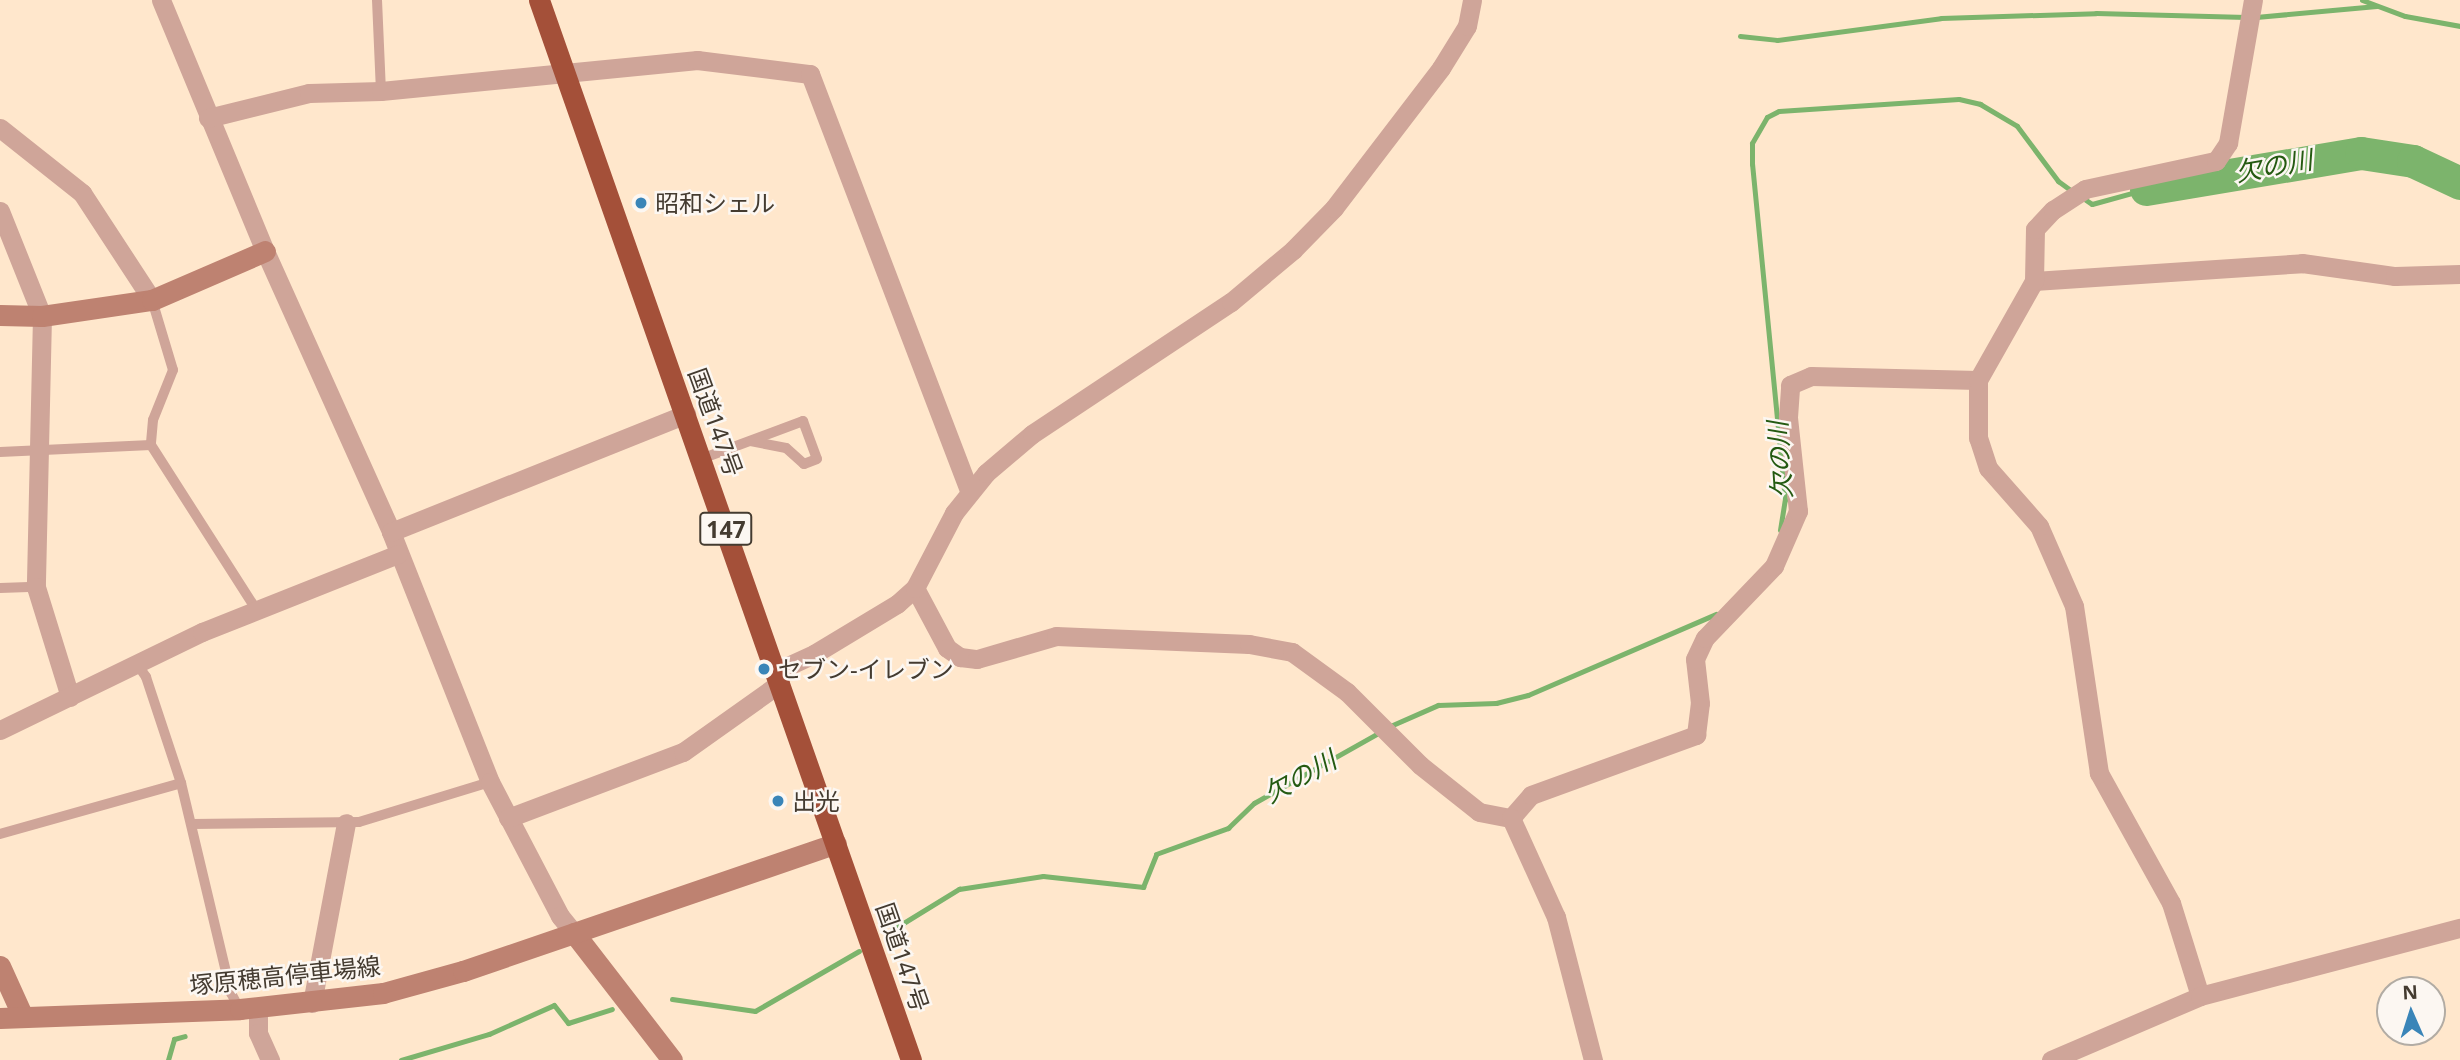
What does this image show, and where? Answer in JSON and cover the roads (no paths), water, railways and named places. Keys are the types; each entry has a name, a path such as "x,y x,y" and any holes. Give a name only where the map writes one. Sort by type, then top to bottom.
{"highway":[{"name":"国道147号","path":"538,0 702,459 911,1060"}],"main road":[{"path":"0,315 42,316 152,300 265,251"},
{"name":"塚原穂高停車場線","path":"0,1018 249,1009 312,1003 425,983 836,844"},
{"path":"574,933 672,1060"},
{"path":"0,966 23,1017"}],"street":[{"path":"161,0 265,251 391,531 490,782 560,916 574,933"},
{"path":"508,818 683,752 778,677 860,628 915,588 969,490 1032,434 1231,302 1293,250 1334,208 1441,68 1467,26 1472,0"},
{"path":"2200,996 2171,903 2099,773 2074,606 2039,526 1985,458 1978,438 1978,380 2034,281 2035,229 2077,194 2216,161 2228,143 2253,2"},
{"path":"208,118 309,93 381,91 707,59 767,72 810,74 969,490"},
{"path":"0,128 82,193 152,300"},
{"path":"0,211 42,316 36,587 70,697"},
{"path":"2034,281 2302,263 2395,276 2460,274"},
{"path":"1511,818 1531,796 1696,735 1700,703 1695,659 1706,638 1774,566 1790,538 1798,511 1788,417 1790,385 1811,376 1978,380"},
{"path":"391,531 686,414"},
{"path":"0,730 256,610 398,554"},
{"path":"915,588 947,648 960,657 977,659 1056,636 1249,644 1308,660 1387,734 1479,812 1511,818"},
{"path":"1511,818 1556,917 1594,1060"},
{"path":"312,1003 346,823"},
{"path":"2059,1059 2200,996 2460,928"},
{"path":"249,1009 270,1060"}],"lane":[{"path":"377,0 381,91"},
{"path":"152,300 173,370 153,420 151,445 256,610"},
{"path":"702,459 803,421 817,459 804,464 786,448 751,441"},
{"path":"0,452 39,453 151,445"},
{"path":"0,587 36,587"},
{"path":"137,664 146,677 181,783 231,993 249,1009"},
{"path":"192,824 346,823 490,782"},
{"path":"0,834 181,783"}],"waterway":[{"path":"2362,0 2405,16 2460,26"},
{"path":"2256,17 2377,6"},
{"path":"1740,36 1777,40 1941,18 2096,13 2246,17"},
{"name":"欠の川","path":"1780,530 1785,500 1752,164 1752,143 1767,117 1779,111 1959,99 1980,104 2017,126 2058,181 2072,191"},
{"name":"欠の川","path":"2146,189 2361,153 2413,161 2460,183"},
{"name":"欠の川","path":"2080,196 2092,204 2146,189"},
{"name":"欠の川","path":"1388,727 1438,705 1496,703 1528,695 1716,614"},
{"name":"欠の川","path":"892,930 959,889 1043,876 1143,887 1156,854 1228,828 1254,803 1380,732"},
{"name":"欠の川","path":"672,999 755,1011 859,951"},
{"name":"欠の川","path":"401,1060 489,1034 554,1005 568,1023 612,1009"},
{"name":"欠の川","path":"168,1060 174,1039 185,1036"}],"place":[{"name":"昭和シェル","path":"641,203"},
{"name":"セブン-イレブン","path":"764,669"},
{"name":"出光","path":"778,801"}]}
